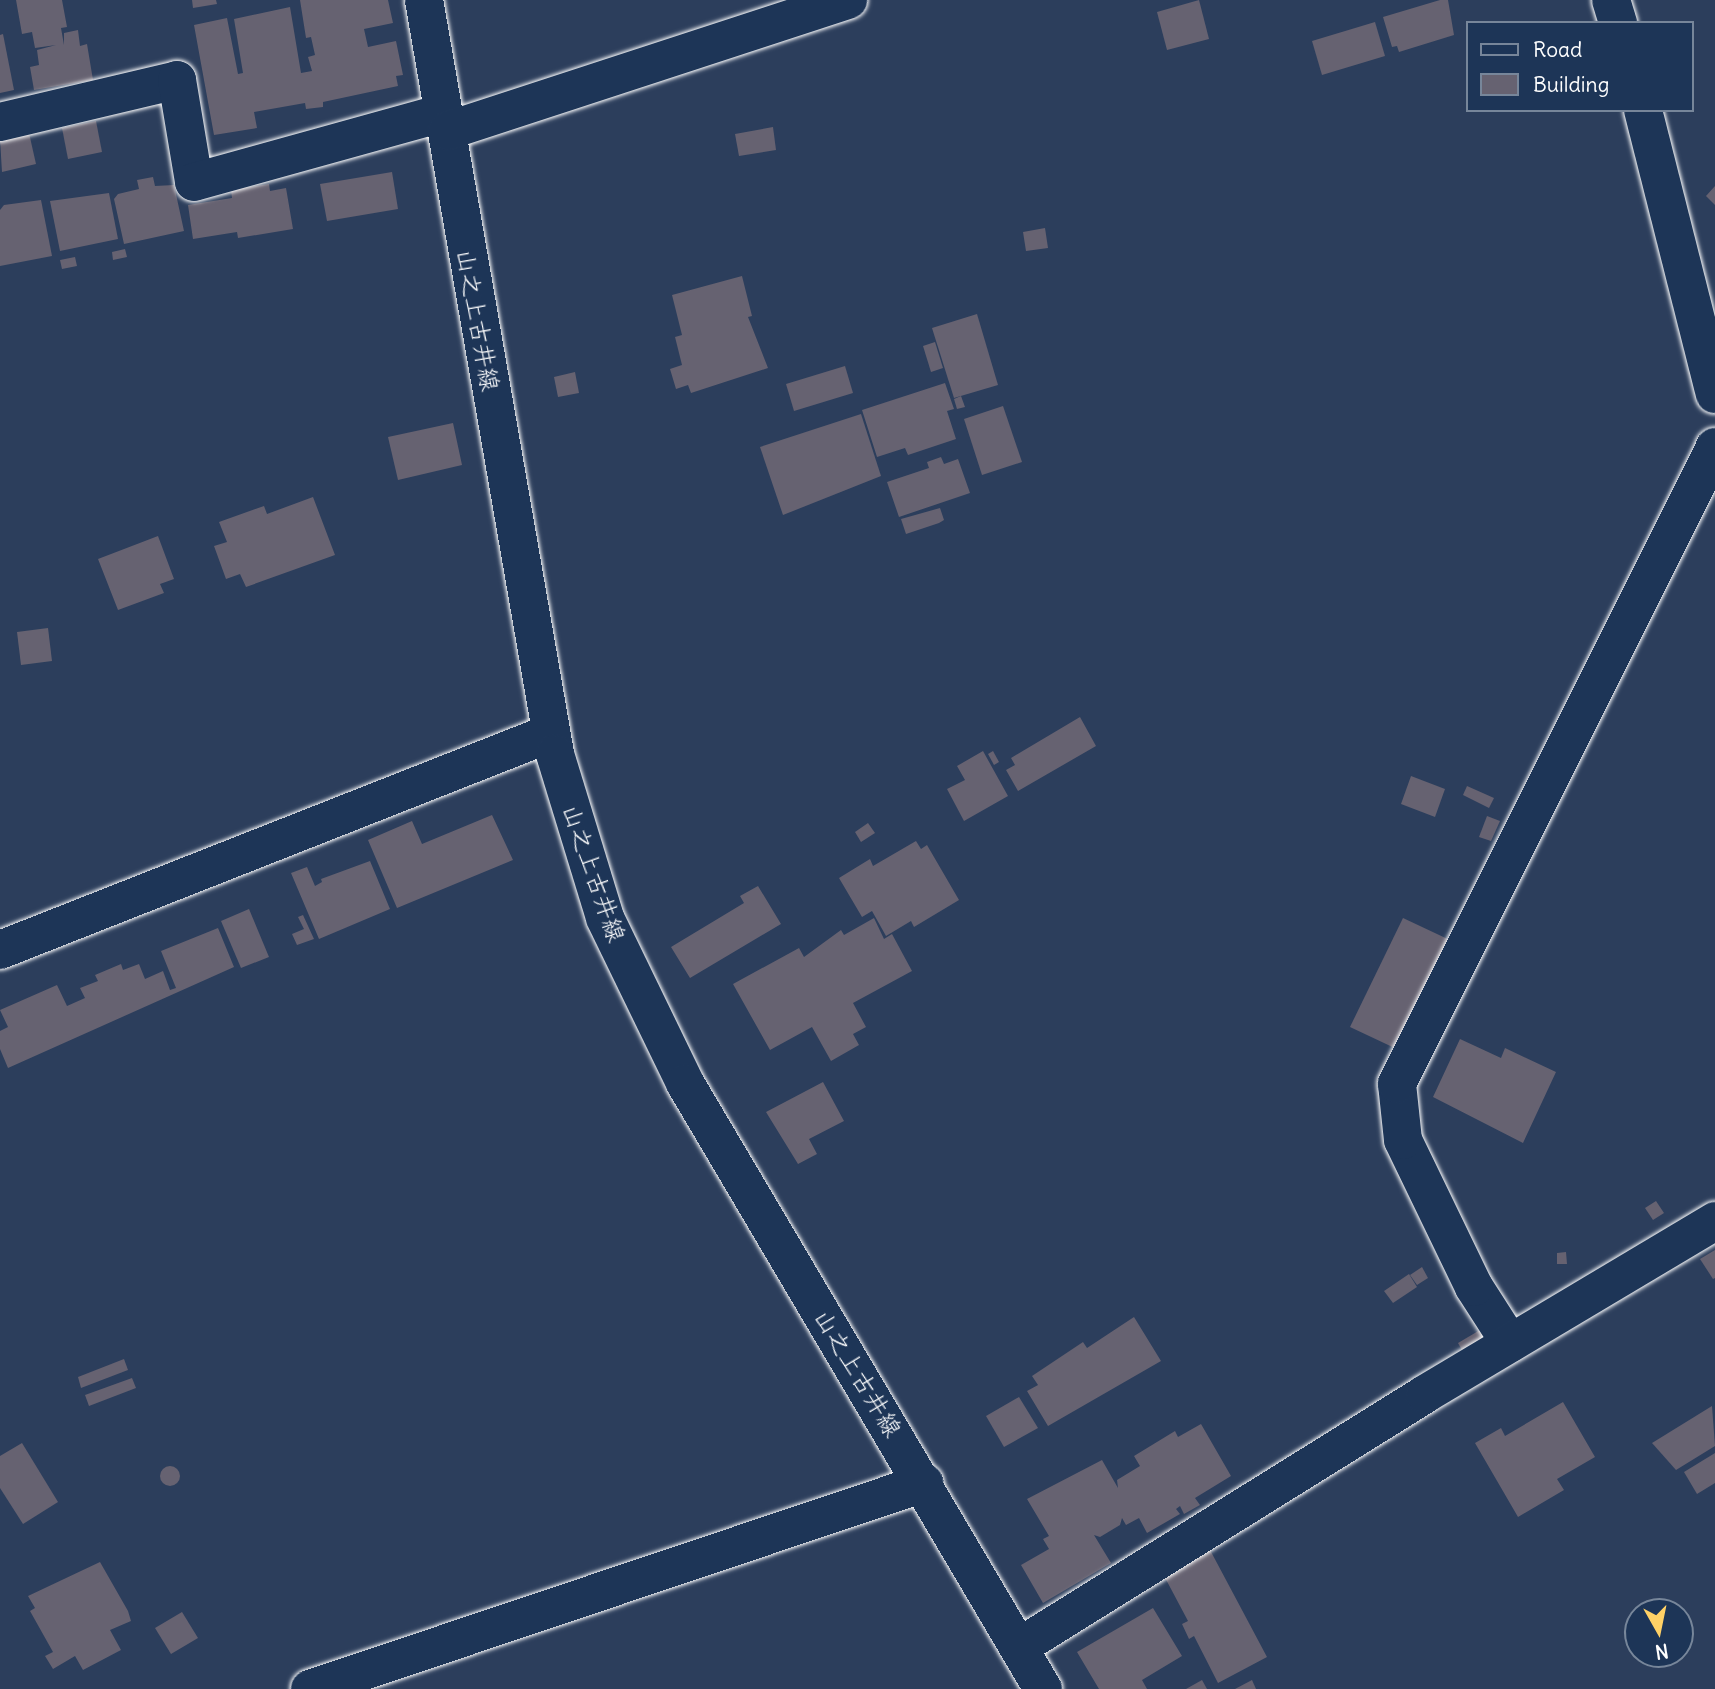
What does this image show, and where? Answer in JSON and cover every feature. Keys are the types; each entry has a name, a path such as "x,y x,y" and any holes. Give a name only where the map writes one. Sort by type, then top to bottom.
{"street":[{"name":"山之上古井線","path":"424,0 551,733 605,918 685,1083 924,1483 1043,1689"},
{"path":"1611,0 1617,21"},
{"path":"0,121 177,80 194,181 445,122 838,1"},
{"path":"1644,112 1715,394"},
{"path":"1510,1343 1474,1286 1403,1140 1397,1084 1715,447"},
{"path":"0,950 551,733"},
{"path":"1019,1647 1510,1343 1715,1221"},
{"path":"310,1689 924,1483"}],"building":[{"path":"16,0 62,0 67,27 61,28 64,45 64,33 78,30 80,46 87,44 93,80 34,90 30,67 39,65 37,50 56,45 35,48 32,32 22,34"},
{"path":"192,0 216,0 217,4 193,8"},
{"path":"300,0 388,0 393,23 364,29 368,47 396,41 403,75 396,76 398,86 323,102 323,107 306,109 305,103 254,112 257,128 214,135 194,25 227,18 238,74 243,73 234,19 290,7 301,73 312,71 308,57 315,55 311,37 306,38"},
{"path":"1199,0 1209,39 1167,50 1157,12"},
{"path":"1448,0 1454,35 1399,52 1397,46 1392,47 1383,17"},
{"path":"1375,22 1385,56 1322,75 1312,41"},
{"path":"3,34 14,90 0,93 0,35"},
{"path":"96,121 102,152 68,159 62,128"},
{"path":"773,127 776,150 739,156 735,134"},
{"path":"29,133 36,164 2,172 0,139"},
{"path":"392,172 398,209 327,221 320,184"},
{"path":"153,177 155,186 174,185 184,231 124,244 114,199 118,194 139,189 137,180"},
{"path":"269,184 270,191 286,188 293,229 238,238 237,232 193,239 188,205 232,198 231,190"},
{"path":"1715,186 1715,205 1706,196"},
{"path":"109,193 118,239 60,251 50,201"},
{"path":"41,200 52,256 0,266 0,210 4,205"},
{"path":"1045,228 1048,248 1026,251 1023,232"},
{"path":"125,249 127,257 113,260 112,252"},
{"path":"75,257 77,266 62,269 60,260"},
{"path":"742,276 752,316 748,317 768,368 691,393 688,385 676,389 670,369 682,365 675,337 682,335 672,295"},
{"path":"977,314 998,385 954,398 932,328"},
{"path":"935,342 943,368 931,372 923,346"},
{"path":"845,366 853,393 794,411 786,384"},
{"path":"575,372 579,393 558,397 554,377"},
{"path":"945,383 954,409 947,411 956,439 908,455 905,448 877,457 862,410"},
{"path":"961,396 965,407 957,409 954,399"},
{"path":"1003,406 1022,462 982,475 964,419"},
{"path":"861,414 881,476 783,515 760,447"},
{"path":"453,423 462,465 398,480 388,437"},
{"path":"941,457 944,464 958,459 970,493 899,517 887,482 929,468 927,462"},
{"path":"313,497 335,555 246,587 240,574 226,579 214,546 227,542 219,522 264,506 267,514"},
{"path":"940,508 944,520 906,534 901,519"},
{"path":"158,536 174,579 160,584 164,593 118,610 98,559"},
{"path":"48,628 52,661 21,665 17,632"},
{"path":"1080,717 1096,746 1018,791 1006,770 1015,765 1011,758"},
{"path":"983,751 1008,796 964,821 947,789 965,780 957,766"},
{"path":"993,751 999,762 994,765 988,754"},
{"path":"1411,776 1445,789 1435,817 1401,804"},
{"path":"1467,786 1494,798 1489,808 1463,795"},
{"path":"492,815 513,860 397,908 368,840 412,821 422,844"},
{"path":"1487,816 1500,821 1491,841 1479,837"},
{"path":"868,823 875,833 861,842 855,832"},
{"path":"916,841 921,849 927,845 959,900 914,927 911,921 886,936 872,911 862,917 839,878 870,859 873,866"},
{"path":"370,861 390,909 319,939 291,873 307,867 315,886 322,882 321,879"},
{"path":"758,886 781,924 690,978 671,947 744,903 740,896"},
{"path":"249,909 269,957 241,968 221,921"},
{"path":"303,915 314,939 297,945 292,934 304,929 298,917"},
{"path":"874,918 884,939 892,934 912,971 853,1003 866,1027 853,1034 859,1045 831,1061 812,1027 770,1050 733,984 799,948 804,957 841,930 844,935"},
{"path":"1403,918 1454,942 1401,1051 1350,1027"},
{"path":"218,928 234,967 8,1068 0,1049 0,1031 8,1027 0,1010 57,985 67,1006 85,998 80,988 98,981 95,975 121,964 123,970 139,964 145,979 163,971 170,990 176,988 161,951"},
{"path":"1460,1039 1501,1058 1505,1048 1556,1072 1523,1143 1433,1097"},
{"path":"823,1082 844,1121 809,1139 817,1154 798,1164 766,1112"},
{"path":"1656,1201 1664,1213 1653,1220 1645,1208"},
{"path":"1715,1250 1715,1278 1713,1279 1700,1259"},
{"path":"1566,1252 1567,1264 1557,1264 1557,1253"},
{"path":"1422,1267 1428,1278 1417,1285 1410,1275"},
{"path":"1409,1274 1417,1287 1393,1303 1384,1291"},
{"path":"1134,1317 1161,1361 1048,1426 1027,1391 1038,1385 1032,1376 1083,1342 1087,1348"},
{"path":"1480,1330 1484,1337 1462,1350 1458,1343"},
{"path":"124,1359 128,1370 81,1388 78,1377"},
{"path":"132,1378 136,1388 89,1406 85,1395"},
{"path":"1019,1397 1038,1428 1004,1447 986,1416"},
{"path":"1563,1402 1595,1457 1557,1479 1564,1490 1518,1517 1475,1443 1501,1428 1505,1436"},
{"path":"1712,1406 1715,1446 1676,1470 1652,1443"},
{"path":"1201,1424 1231,1476 1195,1498 1200,1505 1184,1514 1180,1506 1176,1509 1180,1514 1147,1533 1139,1518 1126,1525 1122,1518 1120,1525 1100,1537 1094,1535 1111,1563 1043,1603 1021,1565 1049,1549 1043,1539 1049,1536 1027,1499 1102,1460 1118,1488 1117,1480 1140,1466 1134,1456 1175,1431 1178,1437"},
{"path":"22,1443 58,1502 23,1524 0,1488 0,1456"},
{"path":"1715,1453 1715,1483 1697,1494 1684,1472"},
{"path":"170,1466 177,1469 180,1476 177,1483 170,1486 163,1483 160,1476 163,1469"},
{"path":"1209,1548 1267,1657 1218,1683 1194,1636 1189,1639 1182,1624 1188,1621 1162,1572"},
{"path":"100,1562 131,1621 110,1630 121,1650 83,1670 75,1656 53,1669 45,1656 53,1652 30,1611 35,1608 28,1596"},
{"path":"1153,1608 1182,1656 1142,1680 1147,1689 1099,1689 1077,1652"},
{"path":"182,1612 198,1638 171,1654 155,1628"},
{"path":"1202,1680 1207,1689 1186,1689"},
{"path":"1252,1680 1256,1689 1235,1689"}]}
